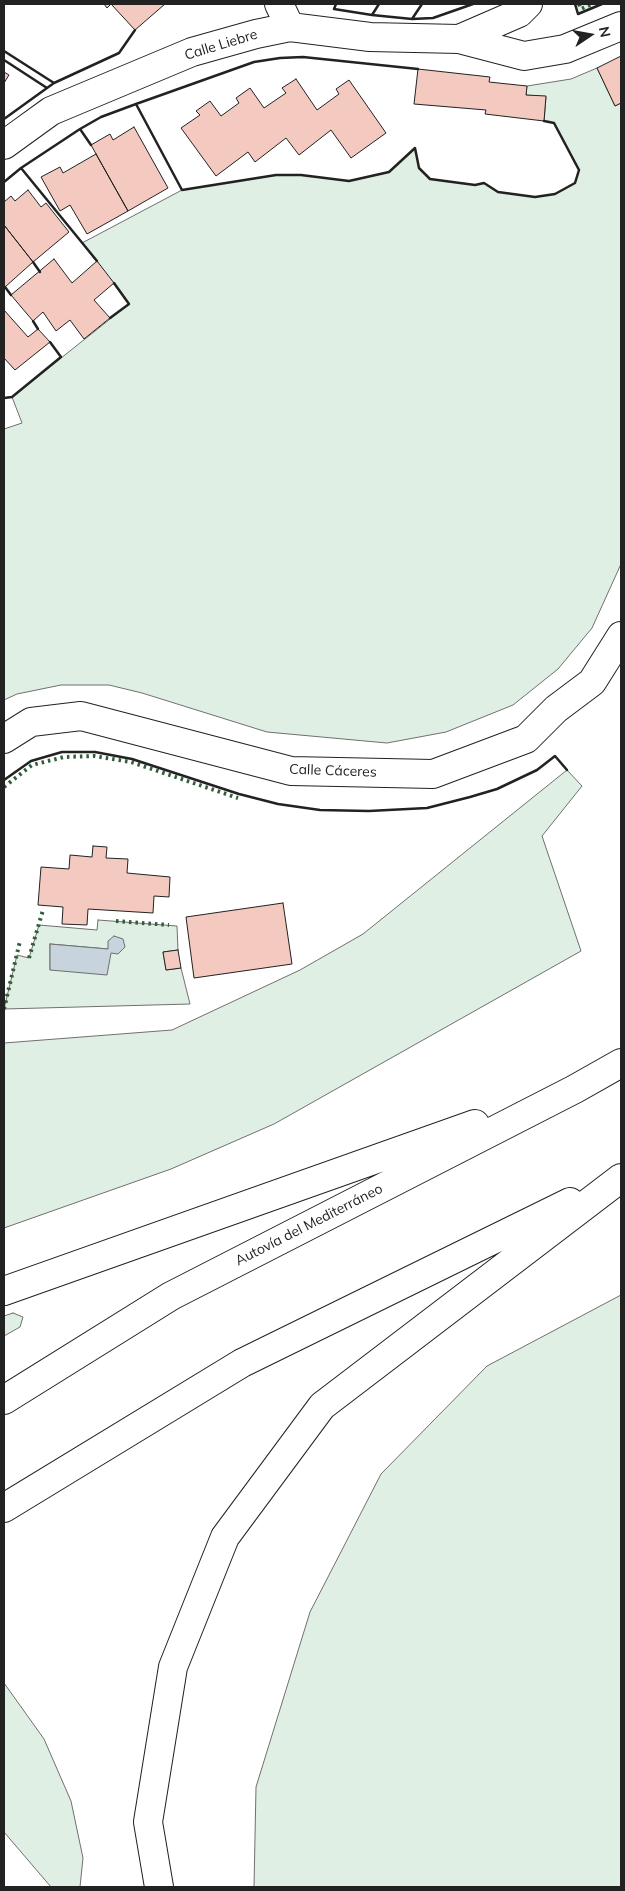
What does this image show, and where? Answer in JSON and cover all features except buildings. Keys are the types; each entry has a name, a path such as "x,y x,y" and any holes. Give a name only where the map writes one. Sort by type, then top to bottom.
{"main road":[{"name":"Calle Liebre","path":"459,39 519,13 528,4"},
{"name":"Calle Liebre","path":"4,145 51,111 192,52 256,34 284,15 370,37 459,39 524,56 565,49 621,26"},
{"name":"Calle Cáceres","path":"4,740 31,722 81,716 291,771 433,774 526,738 556,709 592,682 621,636"},
{"name":"Autovía del Mediterráneo","path":"4,1400 171,1296 575,1089 621,1063"},
{"path":"4,1291 575,1089"},
{"path":"4,1508 242,1363 621,1178"},
{"path":"159,1887 148,1822 173,1667 225,1537 322,1406 621,1178"}],"green space":[{"path":"575,4 602,4 578,14"},
{"path":"597,68 615,106 621,103 621,564 592,628 558,669 513,705 446,732 387,743 267,732 142,693 109,685 61,685 17,694 4,700 4,429 22,423 12,397 129,304 82,243 182,190 276,175 301,175 349,181 389,172 415,148 419,168 430,179 475,185 484,183 498,192 535,197 555,194 575,183 579,170 554,123 544,121 546,97 526,95 527,86 571,79"},
{"path":"567,770 582,786 542,836 581,951 274,1124 171,1169 4,1228 4,1043 172,1030 300,970 363,934"},
{"path":"98,920 177,926 178,950 163,952 166,970 181,968 190,1004 4,1009 17,955 29,958 39,925 97,930","holes":["50,944 108,949 50,970"]},
{"path":"621,1295 621,1887 254,1887 256,1787 310,1612 381,1474 487,1366"},
{"path":"13,1313 23,1317 20,1327 4,1336 4,1316"},
{"path":"4,1683 44,1739 71,1801 83,1858 80,1887 51,1887 4,1832"}],"shaded area":[{"path":"114,936 123,939 125,947 118,954 111,953 107,975 50,970 50,944 108,949 108,941"}],"hedge":[{"path":"579,4 581,9 592,4"},
{"path":"4,787 32,765 64,757 94,756 131,762 238,798"},
{"path":"29,958 43,910"},
{"path":"116,921 169,925"},
{"path":"4,1009 20,941"}],"wall":[{"path":"336,4 334,9 372,15"},
{"path":"379,4 372,15 412,19 422,4"},
{"path":"412,19 433,18 473,4"},
{"path":"575,4 578,14 602,4"},
{"path":"47,88 119,53 135,30"},
{"path":"4,51 54,83"},
{"path":"418,69 303,57 280,58 254,62 136,104 182,190 276,175 301,175 349,181 389,172 415,148 419,168 430,179 475,185 484,183 498,192 535,197 555,194 575,183 579,170 554,123 544,121"},
{"path":"4,60 47,88 4,119"},
{"path":"91,145 80,129 101,117 136,104"},
{"path":"80,129 21,168 97,261"},
{"path":"4,182 21,168"},
{"path":"33,262 40,272"},
{"path":"110,318 129,304 114,283"},
{"path":"5,287 11,295"},
{"path":"33,321 38,329"},
{"path":"4,398 12,397 61,357 50,342"},
{"path":"4,780 31,761 62,752 95,752 132,759 239,794 278,804 320,810 369,811 427,808 470,797 497,789 537,770 555,756 567,770"}]}
